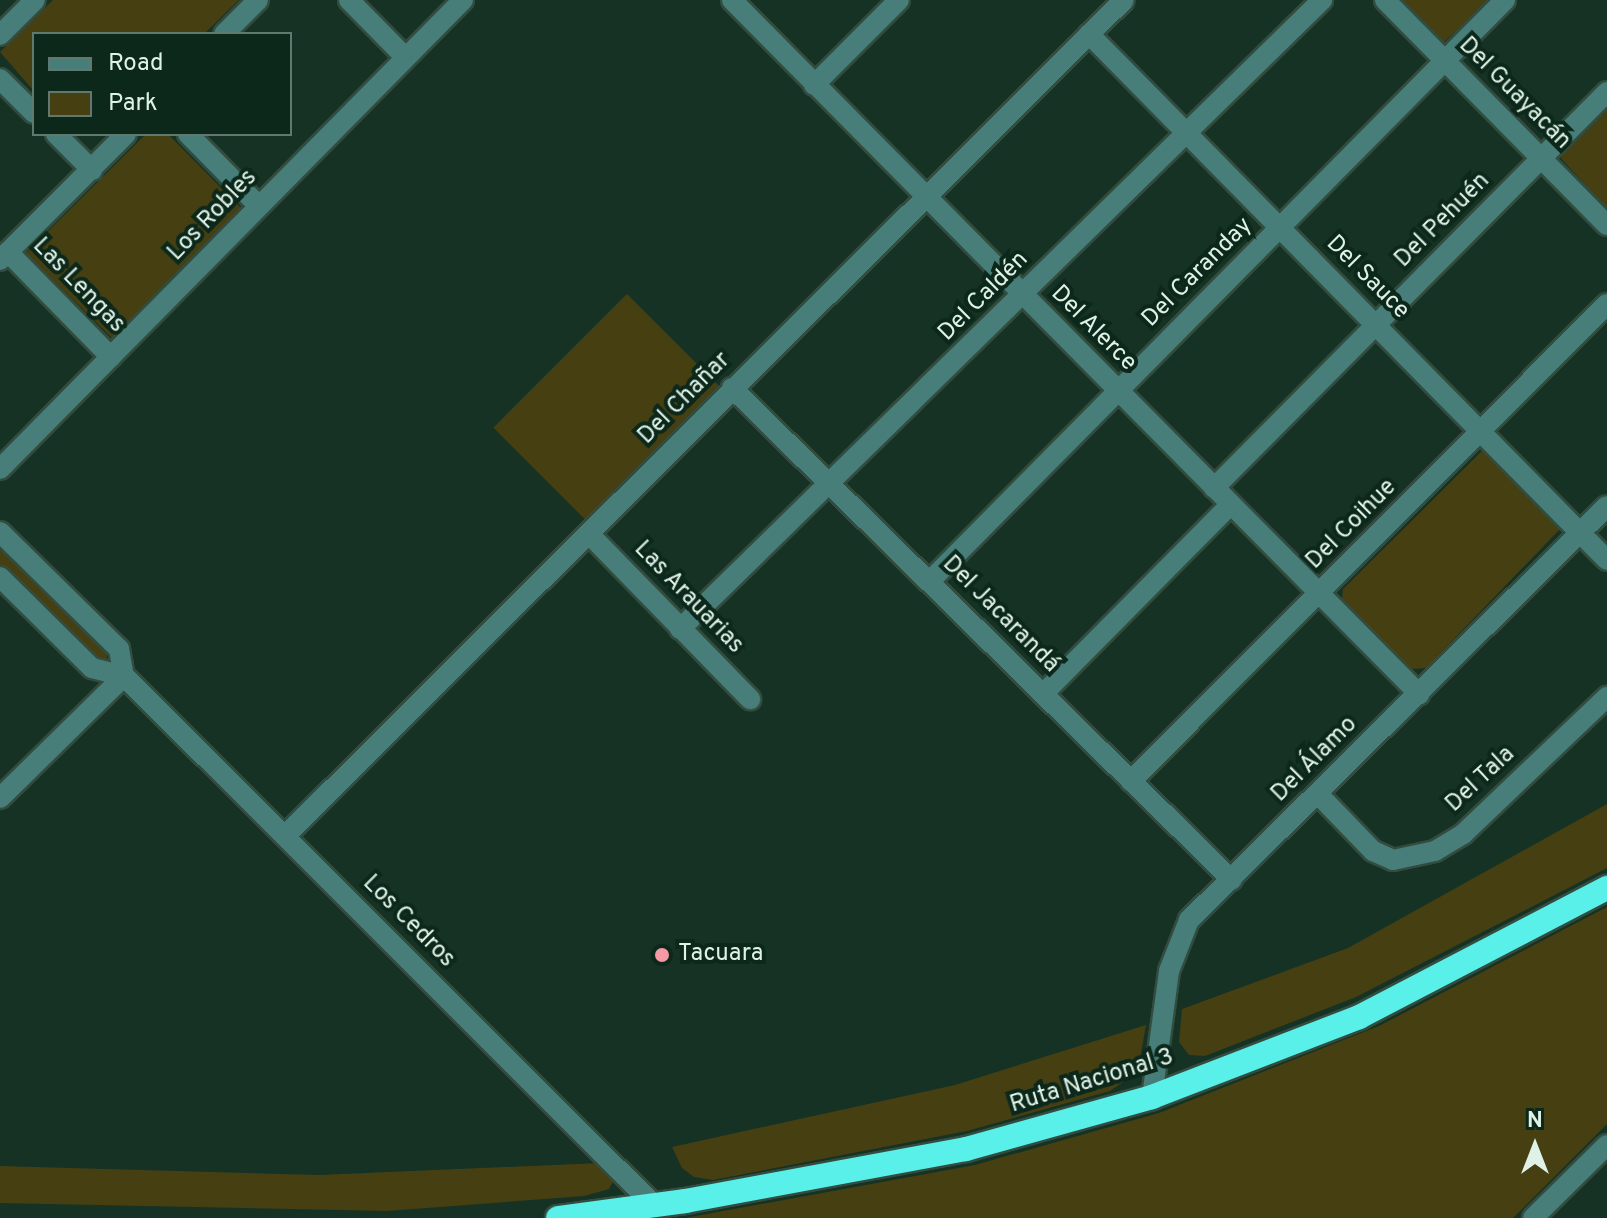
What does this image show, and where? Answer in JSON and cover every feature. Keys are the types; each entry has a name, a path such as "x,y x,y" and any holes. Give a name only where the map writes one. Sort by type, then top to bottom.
{"highway":[{"name":"Ruta Nacional 3","path":"558,1218 654,1205 966,1149 1152,1097 1359,1017 1607,888"}],"street":[{"path":"0,35 35,0"},
{"path":"226,32 258,0"},
{"path":"349,0 405,57"},
{"name":"Los Robles","path":"0,469 463,0"},
{"name":"Del Alerce","path":"732,0 1419,694"},
{"path":"814,85 899,0"},
{"name":"Del Chañar","path":"285,836 1124,0"},
{"name":"Del Caldén","path":"680,629 1322,0"},
{"name":"Del Guayacán","path":"1385,0 1607,225"},
{"name":"Del Caranday","path":"929,582 1505,0"},
{"name":"Del Sauce","path":"1089,34 1607,560"},
{"path":"0,79 32,111"},
{"name":"Del Pehuén","path":"1214,488 1607,92"},
{"path":"58,136 92,170"},
{"path":"4,256 124,136"},
{"path":"190,136 259,206"},
{"name":"Las Lengas","path":"4,256 111,357"},
{"name":"Del Coihue","path":"1131,781 1483,432 1607,304"},
{"name":"Del Jacarandá","path":"732,388 1232,880"},
{"path":"1043,694 1230,505"},
{"name":"Del Álamo","path":"1152,1097 1175,944 1189,920 1607,506"},
{"name":"Los Cedros","path":"0,532 119,649 124,676"},
{"name":"Las Arauarias","path":"589,534 750,699"},
{"name":"Los Cedros","path":"0,577 92,668 124,676 654,1205"},
{"path":"0,798 124,676"},
{"name":"Del Tala","path":"1318,794 1373,851 1393,860 1414,858 1463,834 1607,697"},
{"path":"1533,1218 1607,1145"}],"green space":[{"path":"53,0 239,0 206,32 32,32 32,89 0,52"},
{"path":"1393,0 1490,0 1442,44"},
{"path":"1607,103 1607,209 1559,156"},
{"path":"144,136 170,136 243,210 113,339 26,253"},
{"path":"627,294 720,387 587,521 493,428"},
{"path":"1485,448 1563,526 1426,668 1411,669 1342,601 1343,589"},
{"path":"0,544 105,647 108,661 92,657 0,566"},
{"path":"1607,804 1607,868 1356,997 1205,1056 1189,1055 1179,1042 1182,1009 1348,948"},
{"path":"1607,907 1607,1124 1513,1218 685,1218 975,1165 1159,1113 1379,1026"},
{"path":"1146,1025 1140,1059 1130,1077 1110,1091 967,1131 713,1180 694,1177 682,1168 672,1147 955,1085"},
{"path":"600,1163 615,1178 609,1189 584,1196 387,1211 0,1203 0,1166 320,1175"}],"place":[{"name":"Tacuara","path":"662,955"}]}
